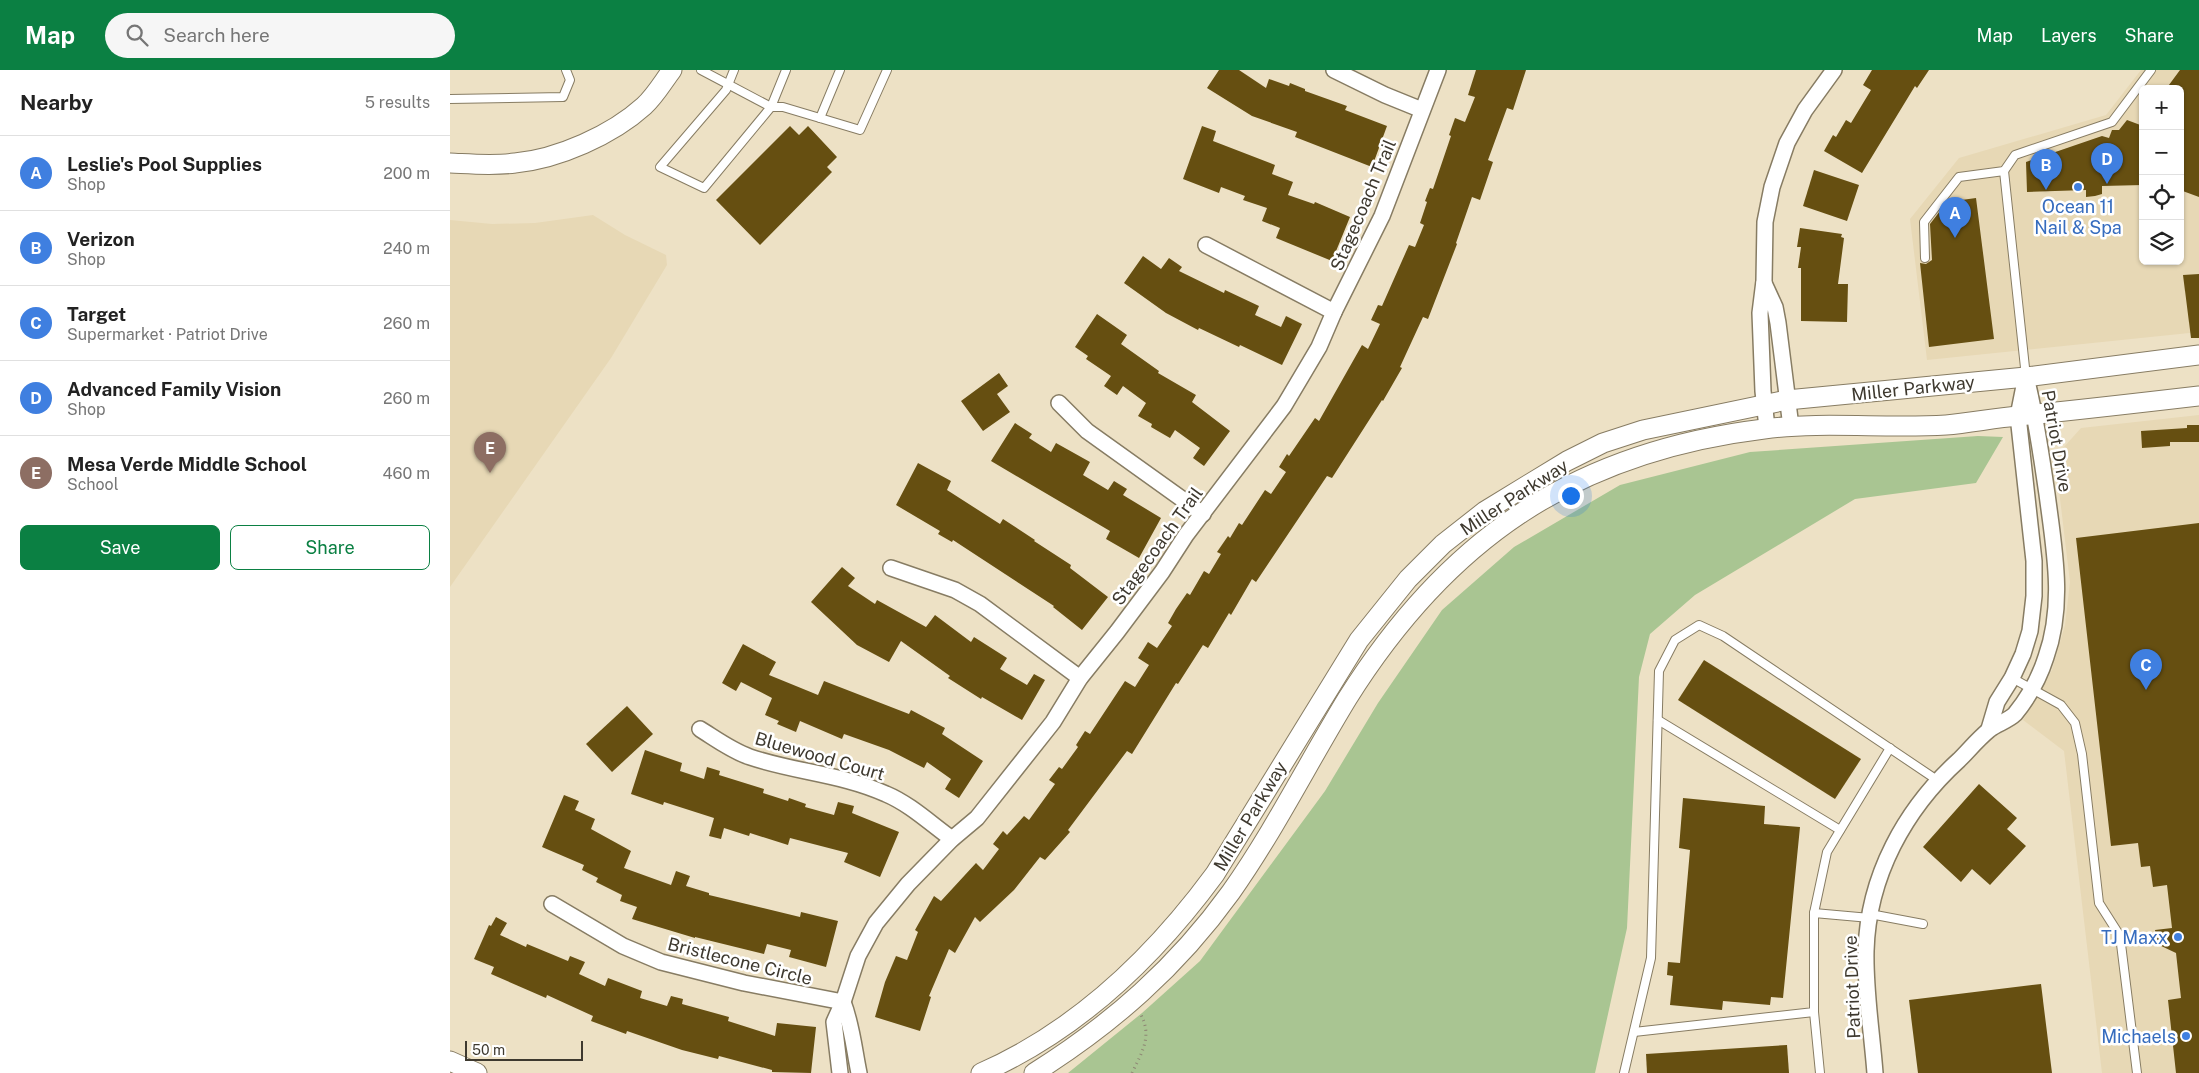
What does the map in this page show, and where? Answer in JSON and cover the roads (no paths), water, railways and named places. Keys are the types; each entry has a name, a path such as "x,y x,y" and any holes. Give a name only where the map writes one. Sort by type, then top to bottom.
{"street":[{"path":"450,163 516,163 542,159 569,150 624,121 644,106 672,70"},
{"path":"1334,70 1422,110"},
{"name":"Stagecoach Trail","path":"839,1066 834,1022 843,1002 858,956 876,923 908,884 952,839 977,818 1054,722 1080,678 1162,572 1186,535 1293,392 1319,347 1334,312 1382,216 1438,70"},
{"path":"1767,428 1764,405 1760,313 1764,281 1765,222 1779,162 1800,118 1834,70"},
{"path":"1206,245 1334,312"},
{"path":"1764,281 1775,307 1792,427"},
{"name":"Miller Parkway","path":"981,1073 1065,1025 1096,1002 1143,960 1175,926 1215,874 1358,640 1408,579 1443,544 1485,511 1567,461 1603,444 1662,425 1788,400 2026,377 2199,355"},
{"name":"Patriot Drive","path":"1990,729 1998,702 2023,654 2030,631 2034,596 2026,377"},
{"name":"Miller Parkway","path":"1034,1073 1118,1015 1160,976 1206,925 1232,891 1372,660 1393,631 1431,588 1468,552 1510,520 1545,498 1639,454 1690,441 1767,428 1947,425 2199,396"},
{"path":"1059,403 1087,430 1203,514"},
{"name":"Patriot Drive","path":"1875,1073 1866,950 1870,916 1888,853 1907,819 1937,780 1990,729 2014,715 2031,689 2046,657 2055,620 2058,589 2027,415"},
{"path":"891,568 955,590 980,604 1080,678"},
{"name":"Bluewood Court","path":"700,729 750,757 850,780 886,794 900,801 952,839"},
{"name":"Bristlecone Circle","path":"552,904 623,946 661,962 754,985 843,1002"},
{"path":"843,1002 850,1021 859,1073"},
{"path":"450,1061 477,1073"}],"lane":[{"path":"450,99 563,97 570,80 566,70"},
{"path":"701,70 728,86 771,106 782,107 860,130 887,70"},
{"path":"734,70 728,86 660,166 704,188 771,106 786,70"},
{"path":"820,118 840,70"},
{"path":"2026,377 2004,171 2015,155 2112,122 2151,70"},
{"path":"1925,258 1924,222 1959,177 2004,171"},
{"path":"1762,346 1781,344"},
{"path":"1624,1073 1651,958 1659,671 1675,640 1699,625 1723,636 1937,780"},
{"path":"2012,678 2061,705 2075,723 2082,754 2099,903 2120,936 2136,1073"},
{"path":"1658,720 1840,830"},
{"path":"1820,1073 1814,1012 1814,913 1827,852 1890,748"},
{"path":"1814,913 1870,916 1923,924"},
{"path":"1634,1032 1814,1012"},
{"path":"839,1066 855,1056"}],"place":[{"name":"Advanced Family Vision","path":"2107,184"},
{"name":"Ocean 11 Nail & Spa","path":"2078,187"},
{"name":"Verizon","path":"2046,190"},
{"name":"Leslie's Pool Supplies","path":"1955,238"},
{"name":"Mesa Verde Middle School","path":"490,473"},
{"name":"Target","path":"2146,690"},
{"name":"TJ Maxx","path":"2178,937"},
{"name":"Michaels","path":"2186,1036"}]}
